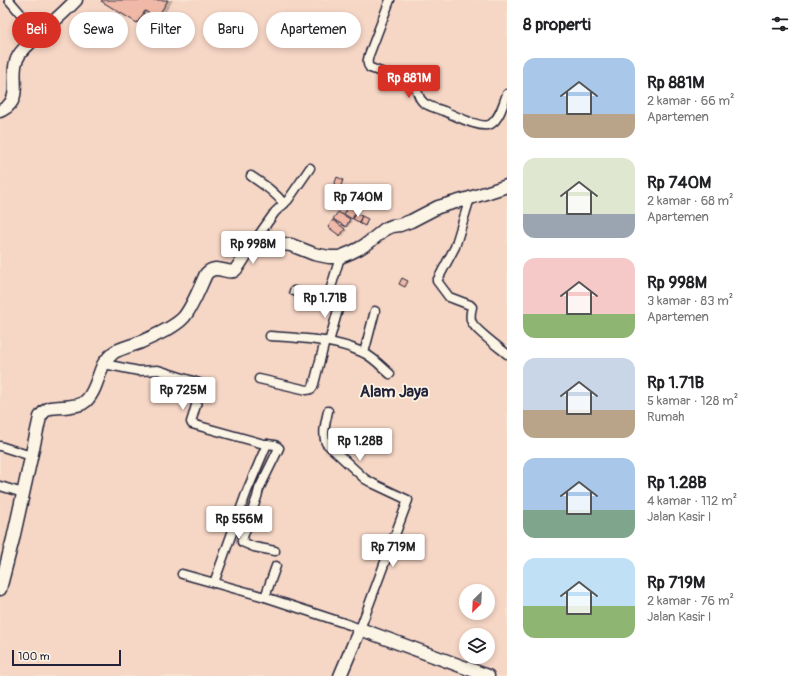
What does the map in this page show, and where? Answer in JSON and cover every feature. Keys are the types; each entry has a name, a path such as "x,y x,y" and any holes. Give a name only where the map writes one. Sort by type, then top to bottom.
{"street":[{"path":"9,0 19,12"},
{"path":"61,14 76,0"},
{"path":"390,0 369,55 367,62 370,68 410,84 417,89 419,97 430,106 466,121 485,126 490,125 497,118 507,94"},
{"path":"0,111 11,103 15,88 14,68 16,59 25,48"},
{"path":"0,589 10,553 40,417 43,412 50,408 83,403 88,399 92,392 104,364 114,352 141,342 170,328 184,318 208,272 213,269 234,271 237,268 242,258 275,212 288,200 310,168"},
{"path":"252,176 278,195 284,204"},
{"path":"251,246 273,243 291,245 314,254 329,257 340,256 352,252 368,243 385,229 392,226 411,221 438,207 507,186"},
{"path":"470,198 453,253 437,279 437,282 449,297 472,307 471,321 473,324 486,338 507,354"},
{"path":"294,291 324,299 330,291 340,256"},
{"path":"259,379 307,390 312,388 341,299 340,295 330,291"},
{"path":"364,353 376,311"},
{"path":"270,336 327,341 344,346 364,353 390,374"},
{"path":"104,364 139,371 158,370 199,383 201,388 191,422 192,424 279,448 259,489 242,540 242,542 254,547 275,551"},
{"path":"328,411 324,432 326,442 365,479 408,500 360,629 340,676"},
{"path":"214,583 247,491 267,444"},
{"path":"0,446 31,456"},
{"path":"0,486 23,493"},
{"path":"265,597 276,566"},
{"path":"182,574 265,597 350,625 488,676"}],"shaded area":[{"path":"0,0 507,0 507,676 0,676"}],"building":[{"path":"168,0 161,12 136,12 136,22 128,18 128,12 119,12 101,1"},
{"path":"337,177 343,180 340,188 334,185"},
{"path":"332,185 339,188 336,194 330,191"},
{"path":"349,205 357,210 352,219 344,214"},
{"path":"338,212 350,219 346,227 333,219"},
{"path":"356,214 362,216 359,222 353,219"},
{"path":"362,216 368,219 365,226 359,223"},
{"path":"333,220 345,229 340,236 328,227"},
{"path":"402,278 408,281 405,287 399,284"}],"district":[{"name":"Alam Jaya","path":"394,391"}]}
